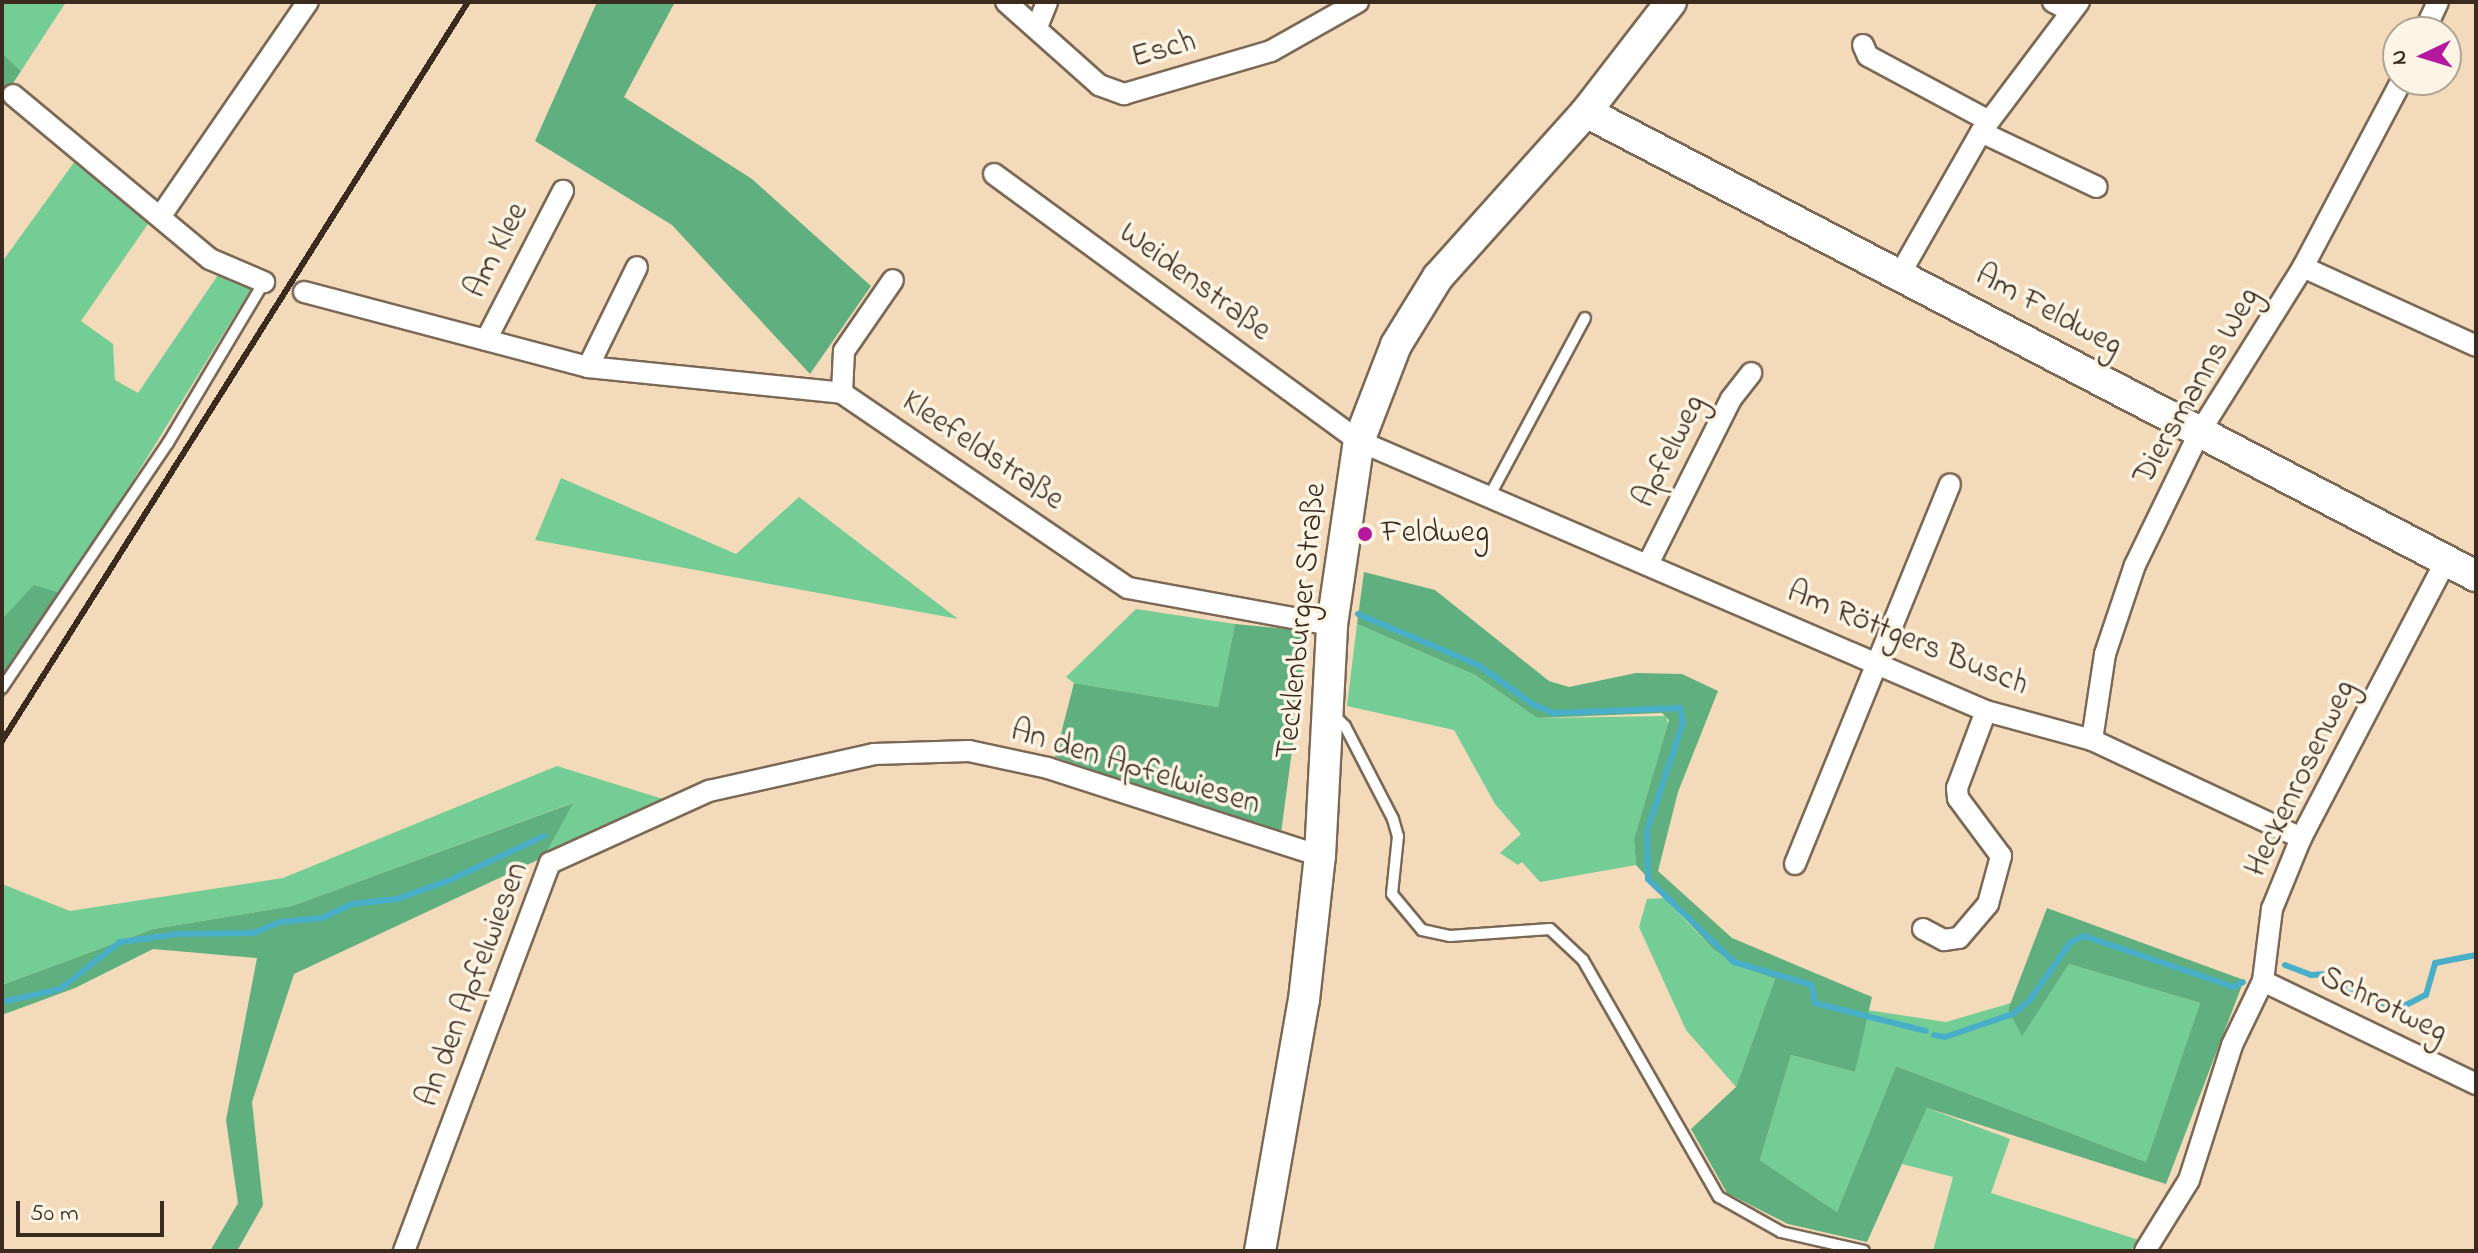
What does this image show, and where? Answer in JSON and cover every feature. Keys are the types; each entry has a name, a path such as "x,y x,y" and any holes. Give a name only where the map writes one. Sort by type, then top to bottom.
{"street":[{"path":"160,217 308,2"},
{"name":"Esch","path":"1006,2 1099,85 1124,94 1271,51 1358,2"},
{"path":"1037,27 1047,2"},
{"name":"Tecklenburger Straße","path":"1260,1251 1289,1106 1320,856 1332,625 1359,441 1396,345 1438,277 1586,112 1671,2"},
{"path":"1900,274 1985,126 2068,5"},
{"path":"1863,45 1868,56 1985,126 2097,187"},
{"path":"13,95 210,259 264,282"},
{"name":"Diersmanns Weg","path":"2092,740 2105,654 2135,565 2199,433 2303,267 2394,96"},
{"name":"Am Feldweg","path":"1586,112 2476,576"},
{"name":"Weidenstraße","path":"994,174 1359,441"},
{"name":"Am Klee","path":"486,340 563,191"},
{"path":"588,367 637,267"},
{"path":"2303,267 2476,346"},
{"path":"842,393 844,351 893,280"},
{"name":"Kleefeldstraße","path":"304,292 588,367 842,393 1128,588 1332,625"},
{"name":"Apfelweg","path":"1649,562 1731,399 1751,373"},
{"name":"Am Röttgers Busch","path":"1359,441 1488,499 1649,562 1875,665 1986,711 2092,740 2301,838"},
{"path":"1795,864 1950,484"},
{"name":"Heckenrosenweg","path":"2145,1251 2189,1180 2232,1045 2263,981 2272,909 2301,838 2446,561"},
{"path":"1923,929 1944,940 1959,938 1988,904 2001,856 1958,798 1957,788 1986,711"},
{"name":"An den Apfelwiesen","path":"404,1251 550,863 709,791 874,754 969,751 1048,768 1320,856"},
{"name":"Schrotweg","path":"2263,981 2476,1084"}],"lane":[{"path":"2,688 168,443 264,282"},
{"path":"1488,499 1585,318"},
{"path":"1328,709 1345,726 1393,819 1398,836 1392,894 1422,930 1450,936 1550,929 1583,960 1719,1197 1781,1232 1864,1251"}],"green space":[{"path":"2,2 66,2 21,71 2,53"},
{"path":"597,2 675,2 624,97 752,179 871,286 810,374 672,225 535,141"},
{"path":"2,53 21,71 2,100"},
{"path":"75,161 150,221 81,321 113,344 115,380 138,393 218,275 251,289 63,594 2,619 2,262"},
{"path":"561,478 736,554 799,497 958,619 535,540"},
{"path":"1364,572 1435,590 1549,681 1569,687 1636,673 1682,674 1718,691 1678,792 1658,871 1732,938 1872,997 1855,1072 1791,1055 1760,1160 1837,1212 1896,1066 2146,1162 2200,1003 2069,964 2022,1036 2008,1010 2047,908 2244,980 2166,1184 1927,1108 1867,1242 1788,1224 1727,1193 1691,1129 1736,1087 1775,979 1734,964 1713,949 1636,865 1634,839 1669,720 1662,713 1537,718 1475,675 1357,624"},
{"path":"34,585 63,594 2,701 2,619"},
{"path":"1136,609 1235,624 1218,707 1074,683 1066,677"},
{"path":"1235,624 1308,631 1281,833 1055,757 1074,683 1218,707"},
{"path":"1357,624 1475,675 1537,718 1666,716 1668,724 1634,839 1636,865 1540,882 1522,862 1518,865 1500,853 1521,834 1495,804 1454,730 1347,706"},
{"path":"557,766 663,799 544,857 572,803 292,906 153,929 2,985 2,884 70,911 283,878"},
{"path":"573,803 544,857 294,974 252,1102 263,1205 237,1251 210,1251 238,1203 226,1120 257,958 153,949 75,988 2,1015 2,985 153,929 292,906"},
{"path":"1664,898 1713,949 1734,964 1775,979 1736,1087 1686,1030 1639,927 1647,899"},
{"path":"2069,964 2200,1003 2146,1162 1896,1066 1837,1212 1760,1160 1791,1055 1855,1072 1867,1010 1946,1022 2011,1003 2008,1010 2022,1034"},
{"path":"1927,1108 2010,1139 1991,1193 2139,1240 2130,1251 1933,1251 1953,1177 1902,1164"}],"waterway":[{"path":"1358,614 1478,665 1534,705 1554,713 1680,708 1683,723 1647,831 1648,879 1734,962 1812,985 1815,1003 1926,1031"},
{"path":"2,1002 60,989 120,942 178,934 254,933 280,922 322,918 352,904 397,899 450,880 544,836"},
{"path":"1934,1035 1945,1037 2013,1014 2029,1001 2071,942 2084,936 2234,987 2243,982"},
{"path":"2285,965 2311,975 2329,974 2350,991 2398,1009 2426,995 2435,963 2476,955"}],"railway":[{"path":"2,741 468,2"}],"place":[{"name":"Feldweg","path":"1365,534"}]}
